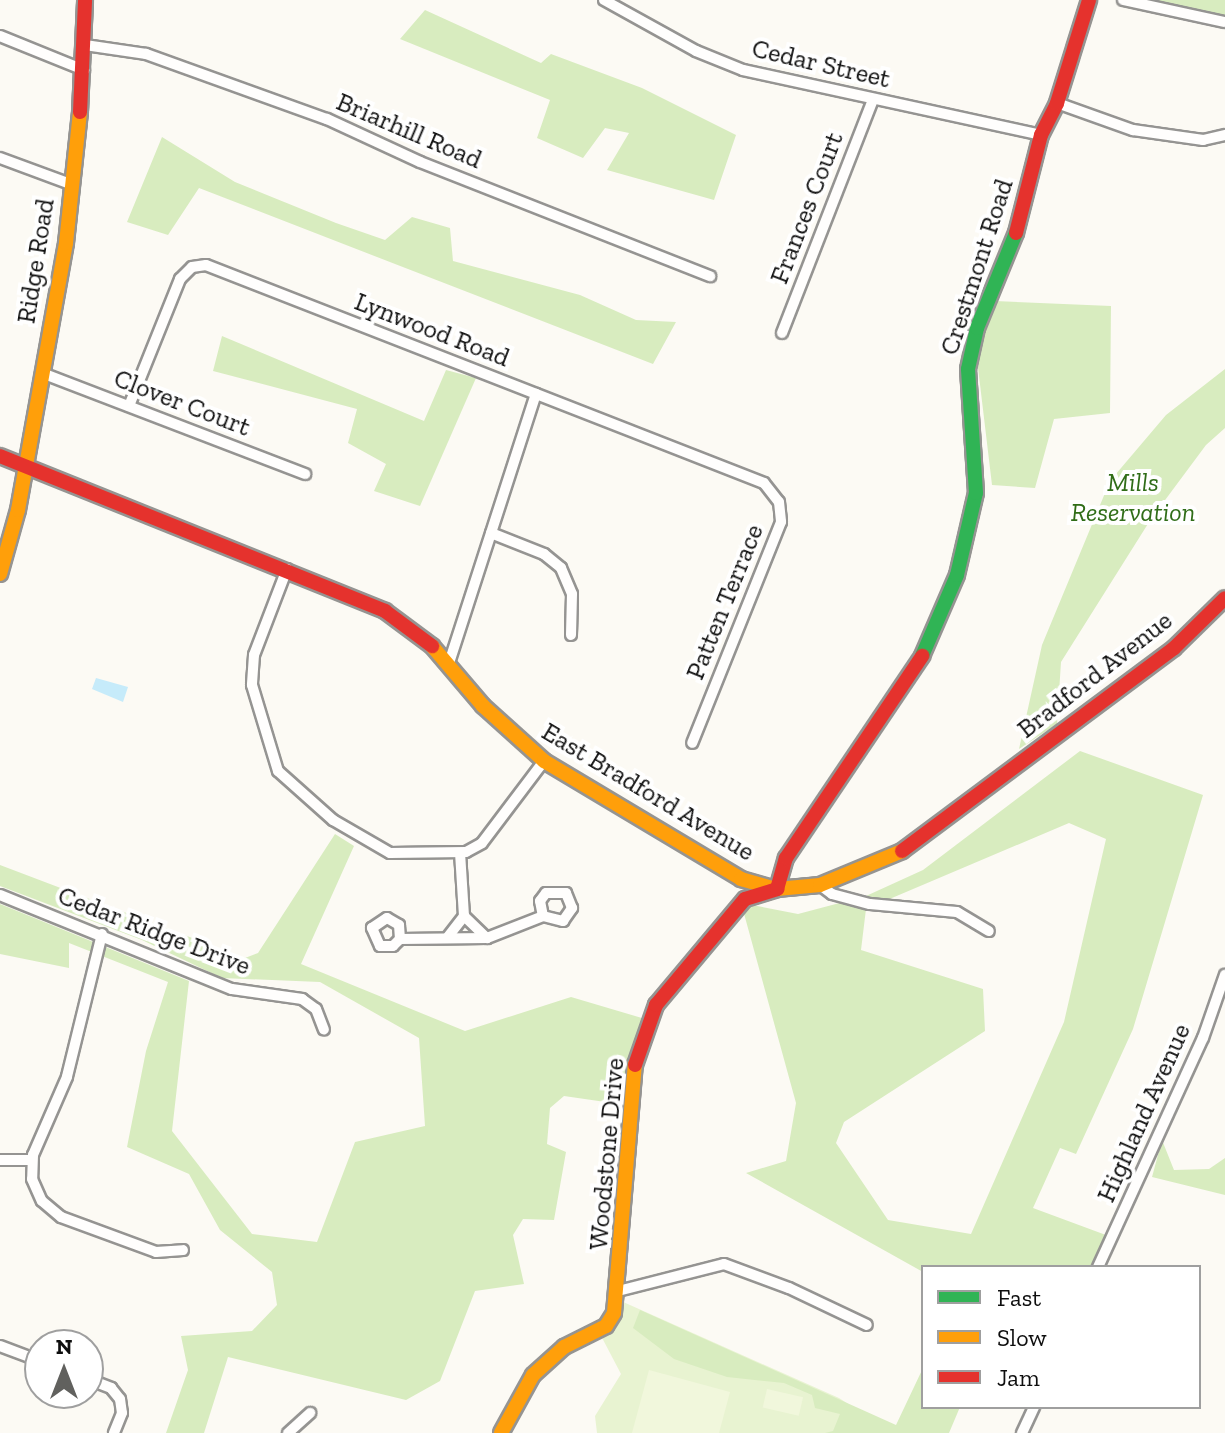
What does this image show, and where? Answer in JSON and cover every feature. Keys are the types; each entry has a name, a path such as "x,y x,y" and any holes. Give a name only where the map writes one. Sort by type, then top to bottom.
{"street":[{"name":"Ridge Road","path":"0,574 26,466 73,185 84,70 85,0"},
{"name":"Cedar Street","path":"604,0 726,64 1041,135"},
{"name":"Crestmont Road","path":"777,889 786,858 915,671 957,575 976,493 968,369 977,328 1010,257 1041,135 1057,103 1089,0"},
{"path":"1123,0 1225,22"},
{"path":"0,36 84,70"},
{"name":"Briarhill Road","path":"85,45 146,54 327,119 420,162 710,276"},
{"name":"Frances Court","path":"782,333 873,99"},
{"path":"1057,103 1133,130 1203,140 1225,135"},
{"path":"0,158 73,185"},
{"name":"Lynwood Road","path":"129,406 180,279 201,265 536,394"},
{"name":"Clover Court","path":"42,373 305,474"},
{"path":"449,663 536,394"},
{"name":"Patten Terrace","path":"536,394 764,483 777,497 781,522 692,743"},
{"name":"East Bradford Avenue","path":"0,456 385,611 449,663 483,706 544,761 741,879 777,889 820,885 915,845 991,786"},
{"path":"491,533 544,554 561,568 572,594 571,635"},
{"path":"287,569 252,667 278,771 296,792 381,850 460,853 482,843 544,761"},
{"name":"Bradford Avenue","path":"991,786 1174,648 1225,598"},
{"path":"447,938 464,916 460,853"},
{"path":"820,885 832,894 870,904 957,912 989,931"},
{"name":"Woodstone Drive","path":"618,1291 635,1065 656,1005 697,950 745,899 777,889"},
{"name":"Cedar Ridge Drive","path":"0,895 232,989 302,999 316,1009 324,1030"},
{"path":"464,916 487,938"},
{"path":"400,939 487,938 543,916"},
{"path":"102,934 67,1077 32,1160 38,1194 61,1217 156,1252 183,1250"},
{"name":"Highland Avenue","path":"1099,1265 1203,1038 1225,975"},
{"path":"0,1160 32,1160"},
{"path":"501,1433 539,1369 564,1347 609,1322 618,1291 724,1264 789,1288 867,1325"},
{"path":"0,1346 24,1355"},
{"path":"104,1385 111,1388 120,1399 122,1413 114,1433"},
{"path":"1022,1433 1033,1409"},
{"path":"288,1433 310,1413"}],"green space":[{"path":"1153,0 1225,0 1225,17 1176,5"},
{"path":"425,10 541,63 551,54 642,88 736,135 714,200 607,170 629,133 605,128 583,158 537,138 550,100 400,39"},
{"path":"162,137 235,182 336,223 385,240 412,217 450,228 453,261 580,295 636,320 676,322 653,364 199,188 168,235 127,222"},
{"path":"995,301 1111,306 1110,413 1054,419 1035,488 992,485 976,351"},
{"path":"222,336 424,421 446,370 476,378 420,506 374,491 386,464 348,443 357,409 213,371"},
{"name":"Mills Reservation","path":"1225,369 1225,428 1206,445 1151,519 1061,662 1057,724 1019,749 1042,645 1110,481 1166,415"},
{"path":"1080,751 1203,795 1133,1029 1076,1154 1060,1148 1033,1208 1114,1238 1102,1265 921,1265 921,1271 746,1173 786,1161 796,1103 743,910 752,905 798,914 866,896 923,870","holes":["1069,823 1106,839 1064,1022 971,1234 888,1220 836,1143 844,1122 985,1031 983,989 861,950 866,909"]},
{"path":"335,834 354,846 301,964 465,1031 571,997 652,1021 633,1106 564,1096 550,1108 547,1144 566,1152 554,1220 523,1219 513,1235 524,1284 475,1291 440,1381 406,1400 228,1357 204,1433 166,1433 188,1370 181,1336 252,1331 277,1305 272,1272 220,1230 189,1174 127,1147 146,1051 168,982 69,943 69,968 0,954 0,904 189,981 172,1131 252,1234 317,1242 355,1142 425,1126 419,1038 320,982 222,978 142,940 0,886 0,865 245,958 258,953"},
{"path":"1162,1140 1174,1170 1209,1169 1225,1158 1225,1195 1152,1177"},
{"path":"621,1301 839,1398 893,1433 597,1433 595,1416 621,1374 599,1332"},
{"path":"640,1310 896,1425 921,1372 921,1409 959,1409 949,1433 825,1433 833,1431 840,1414 815,1408 812,1395 784,1383 727,1377 674,1359 633,1328"},
{"path":"649,1370 730,1392 719,1433 632,1433"},
{"path":"767,1389 803,1397 799,1416 763,1408"}],"water":[{"path":"96,678 128,687 123,702 92,689"}],"traffic: fast":[{"path":"922,656 957,575 976,493 968,369 977,328 1016,233"}],"traffic: slow":[{"path":"0,574 18,510 66,243 80,112"},
{"path":"432,646 483,706 544,761 741,879 777,889 820,885 902,851"},
{"path":"501,1433 533,1375 564,1347 606,1326 614,1313 635,1065"}],"traffic: jam":[{"path":"80,112 85,0"},
{"path":"1016,233 1041,135 1057,103 1089,0"},
{"path":"0,456 385,611 432,646"},
{"path":"902,851 1174,648 1225,598"},
{"path":"635,1065 656,1005 745,899 777,889 786,858 922,656"}]}
